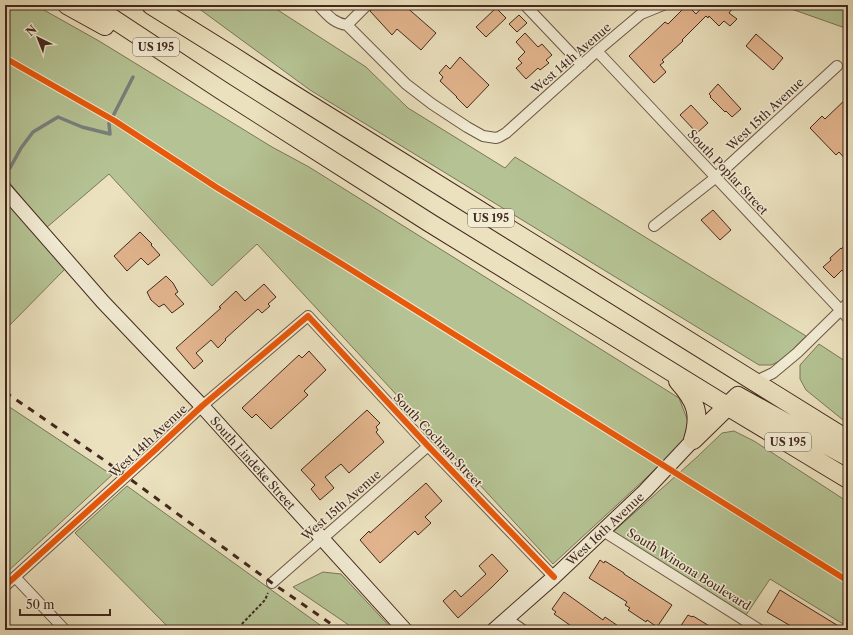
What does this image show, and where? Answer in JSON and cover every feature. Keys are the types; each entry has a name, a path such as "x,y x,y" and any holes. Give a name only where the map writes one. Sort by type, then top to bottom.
{"highway":[{"path":"67,5 221,90"},
{"name":"US 195","path":"92,5 221,90 430,223 666,368 732,401 848,479"},
{"name":"US 195","path":"152,5 848,440"},
{"name":"US 195","path":"166,5 228,53"},
{"path":"666,368 692,398 698,416 693,440"},
{"path":"693,440 732,401 754,382"},
{"path":"732,401 848,457"},
{"path":"693,440 720,420 728,420 738,424 848,492"}],"street":[{"path":"318,5 336,22 347,25 367,5"},
{"path":"525,5 582,65"},
{"name":"West 14th Avenue","path":"347,25 415,92 476,133 488,137 499,137 506,133 597,51 641,14 663,5"},
{"name":"South Poplar Street","path":"597,51 715,178 844,306 848,318"},
{"name":"West 15th Avenue","path":"654,226 715,178 837,66"},
{"name":"South Lindeke Street","path":"5,190 103,302 202,406 405,630"},
{"path":"754,382 773,373 797,353 844,306"},
{"name":"West 14th Avenue","path":"5,586 202,406 308,316"},
{"name":"South Cochran Street","path":"308,316 428,446 554,577"},
{"name":"West 16th Avenue","path":"494,630 554,577 646,491 693,440"},
{"name":"West 15th Avenue","path":"272,583 428,446"},
{"name":"South Winona Boulevard","path":"604,531 760,630"},
{"path":"15,576 65,630"},
{"path":"506,619 523,630"}],"path":[{"path":"234,630 238,628 266,600 272,583"}],"green space":[{"path":"5,5 35,5 99,41 272,147 309,167 679,398 689,424 684,441 553,564 257,244 212,286 109,174 46,228 5,177"},
{"path":"194,5 270,5 366,67 408,108 505,168 515,157 806,336 784,359 771,365 759,365 310,90"},
{"path":"780,5 848,5 848,29"},
{"path":"5,195 65,269 5,330"},
{"path":"819,344 848,363 848,424 806,390 800,379 800,365"},
{"path":"5,404 112,475 5,574"},
{"path":"734,431 754,441 848,502 848,627 770,579 746,615 613,532 722,433"},
{"path":"127,486 327,630 171,630 75,533"},
{"path":"323,572 341,574 393,630 356,630 293,587"}],"building":[{"path":"377,5 404,5 436,33 421,50 397,29 392,35 370,11"},
{"path":"687,5 696,14 704,5 728,5 732,9 729,13 737,19 730,26 724,21 719,26 709,16 708,18 706,16 682,40 683,41 662,60 664,62 660,65 666,72 654,83 629,56 665,22 668,24"},
{"path":"496,8 506,18 486,37 476,27"},
{"path":"519,15 527,23 517,32 509,24"},
{"path":"525,33 538,47 542,44 552,55 546,60 549,63 540,70 538,68 526,79 516,68 522,63 518,59 525,52 516,42"},
{"path":"756,34 783,58 773,70 746,46"},
{"path":"460,57 489,85 467,108 440,81 443,77 439,73 446,65 450,69"},
{"path":"718,84 741,109 732,117 710,97 711,96 709,94"},
{"path":"848,97 848,162 839,152 836,155 810,128 822,116 825,119"},
{"path":"691,105 708,123 697,133 680,115"},
{"path":"713,210 731,230 720,240 701,220"},
{"path":"140,232 160,255 148,265 141,258 127,271 114,256"},
{"path":"848,243 848,277 842,270 834,278 823,267 831,260 830,258"},
{"path":"166,276 173,283 178,292 175,294 184,304 172,313 164,304 159,307 151,300 147,292"},
{"path":"264,284 276,297 268,304 270,306 262,313 258,309 225,339 226,340 218,348 211,340 196,353 203,361 194,369 176,348 221,308 219,307 236,291 245,301"},
{"path":"309,351 326,370 304,391 308,395 271,429 256,414 252,418 242,408 299,355 302,358"},
{"path":"367,410 380,423 376,427 378,430 376,432 384,442 349,473 341,464 325,477 334,488 320,500 311,489 315,485 301,470"},
{"path":"426,483 442,501 425,517 431,523 418,535 415,531 380,563 360,540 369,531 370,533"},
{"path":"492,554 508,571 458,618 443,601 455,590 461,597 486,574 479,566"},
{"path":"600,560 604,563 605,561 672,605 657,627 647,620 646,622 628,610 630,608 625,605 627,602 589,578"},
{"path":"780,590 845,630 797,630 767,612"},
{"path":"564,592 603,620 605,617 624,630 577,630 554,614 556,612 552,609"},
{"path":"688,615 693,616 716,630 678,630"}],"waterway":[{"path":"113,116 133,77"},
{"path":"10,168 21,148 33,132 58,117 82,127 110,134 109,123"}],"railway":[{"path":"5,392 104,460 272,583 340,630"}],"cycle path":[{"path":"5,58 115,121 216,187 342,264 848,581"},
{"path":"5,586 202,406 308,316 428,446 554,577"}]}
